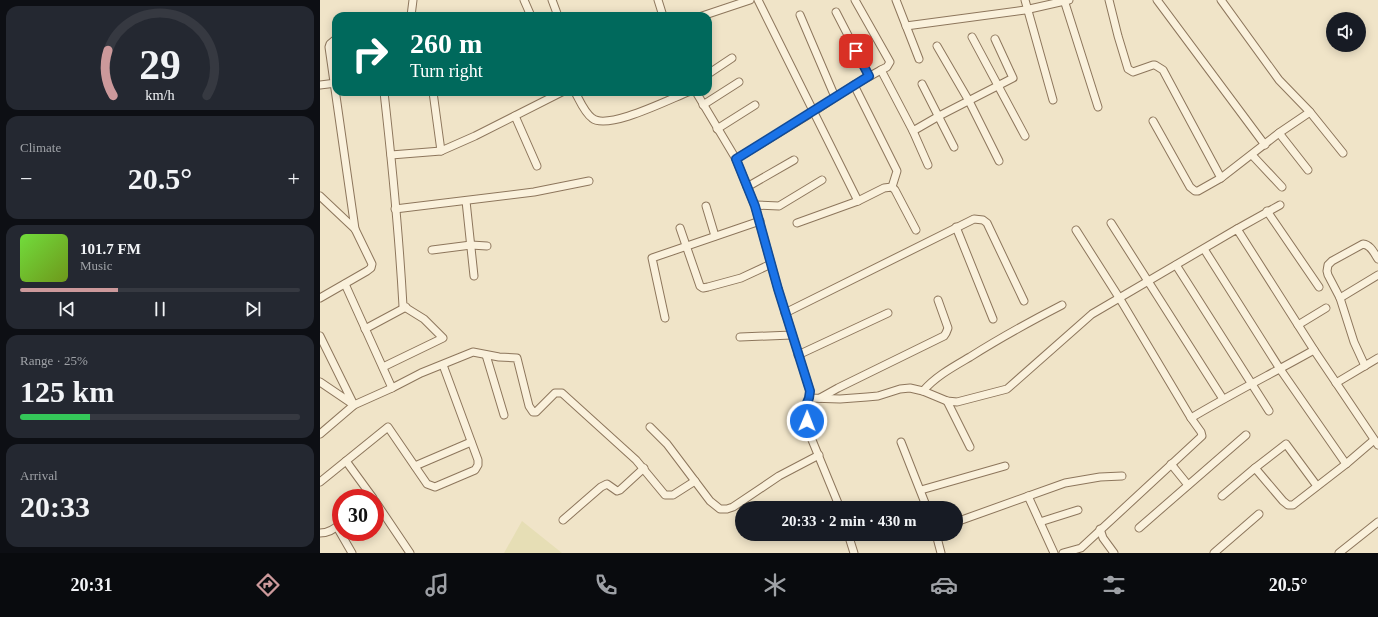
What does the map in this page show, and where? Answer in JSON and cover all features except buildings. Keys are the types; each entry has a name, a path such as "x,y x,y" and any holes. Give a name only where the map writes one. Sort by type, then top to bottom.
{"street":[{"path":"411,12 412,0"},
{"path":"524,0 529,12"},
{"path":"552,0 556,12"},
{"path":"658,0 662,12"},
{"path":"712,13 750,0"},
{"path":"758,0 858,201"},
{"path":"736,159 854,85 887,67 890,62 855,0"},
{"path":"896,0 919,59"},
{"path":"1024,0 1053,100"},
{"path":"906,26 1028,10 1066,0 1098,107"},
{"path":"1109,0 1128,69 1133,72 1152,65 1163,70 1220,178"},
{"path":"1157,0 1265,145"},
{"path":"1221,0 1278,80 1310,112 1343,154"},
{"path":"836,12 869,76"},
{"path":"800,15 835,97"},
{"path":"972,38 1025,136"},
{"path":"913,131 938,116 1012,78 1013,76 995,39"},
{"path":"332,42 329,47 332,65"},
{"path":"937,46 969,101 1000,161"},
{"path":"712,71 732,58"},
{"path":"881,70 913,131 928,165"},
{"path":"703,105 739,82"},
{"path":"320,85 332,83"},
{"path":"922,84 954,146"},
{"path":"854,85 898,171 892,187"},
{"path":"320,298 367,271 371,268 372,264 355,229 337,96"},
{"path":"383,368 442,338 424,319 403,306 392,155 385,96"},
{"path":"434,96 441,151"},
{"path":"392,155 441,151 554,96"},
{"path":"577,96 585,111 592,119 599,122 611,122 625,118 678,96"},
{"path":"698,96 736,159 755,205 785,313 810,391 804,410 812,440 837,501"},
{"path":"717,129 755,105"},
{"path":"1153,121 1192,190 1198,192 1220,178 1279,133 1310,112"},
{"path":"515,116 537,166"},
{"path":"1279,133 1308,170"},
{"path":"1252,155 1282,187"},
{"path":"747,187 794,160"},
{"path":"755,205 779,206 822,180"},
{"path":"395,209 534,192 589,181"},
{"path":"797,223 858,201 884,188 892,187"},
{"path":"892,187 916,230"},
{"path":"320,196 355,229"},
{"path":"466,201 474,276"},
{"path":"809,398 840,399 878,396 900,389 910,388 923,391 947,401 957,402 1007,389 1092,314 1280,204"},
{"path":"706,206 715,236"},
{"path":"1267,211 1319,287"},
{"path":"785,313 974,218 983,220 987,223 1024,301"},
{"path":"665,318 652,258 760,221"},
{"path":"1111,223 1223,399"},
{"path":"680,228 698,283 704,288 741,278 771,264"},
{"path":"956,228 993,319"},
{"path":"1237,229 1314,350 1376,442 1293,505 1288,505 1283,501 1255,468"},
{"path":"1063,553 1081,548 1202,436 1120,299 1076,230"},
{"path":"1365,366 1354,342 1340,298 1327,271 1328,265 1332,261 1363,244 1367,244 1371,248 1378,259"},
{"path":"432,250 471,245 487,246"},
{"path":"1204,249 1280,369 1346,464"},
{"path":"1176,265 1269,411"},
{"path":"1340,298 1378,275"},
{"path":"345,284 392,388"},
{"path":"820,399 838,388 944,336 948,328 938,300"},
{"path":"923,391 931,382 942,374 1006,335 1062,305"},
{"path":"365,329 406,307"},
{"path":"1298,325 1326,308"},
{"path":"798,355 888,313"},
{"path":"740,337 792,335"},
{"path":"320,336 354,404"},
{"path":"1191,418 1251,383 1314,350"},
{"path":"320,434 354,404 392,388 421,373 473,352 500,358 517,358 529,406 533,412 539,410 554,393 562,393 644,468 665,495 673,495 694,481"},
{"path":"486,355 504,415"},
{"path":"1336,383 1378,358"},
{"path":"320,482 388,427 427,484 435,487 475,470 478,465 478,460 443,365"},
{"path":"322,386 354,404"},
{"path":"947,401 970,447"},
{"path":"650,427 667,444 710,501 720,509 727,509 779,476 819,455"},
{"path":"1139,528 1246,435"},
{"path":"415,466 471,442"},
{"path":"901,442 924,501"},
{"path":"1222,496 1286,444 1317,486"},
{"path":"346,461 366,489"},
{"path":"1171,464 1188,485"},
{"path":"920,490 1005,466"},
{"path":"563,520 600,487 607,484 619,491 644,468"},
{"path":"963,519 1065,483 1083,479 1122,476"},
{"path":"1028,496 1054,553"},
{"path":"1040,522 1078,510"},
{"path":"384,514 410,553"},
{"path":"1214,553 1259,514"},
{"path":"1339,553 1378,522"},
{"path":"320,533 324,533 332,529"},
{"path":"1100,529 1103,538 1114,553"},
{"path":"346,541 352,553"},
{"path":"850,541 854,553"},
{"path":"938,541 941,553"}],"shaded area":[{"path":"522,521 562,553 504,553"}],"route":[{"path":"807,421 804,410 810,391 778,289 760,221 736,159 869,76 856,51"}]}
